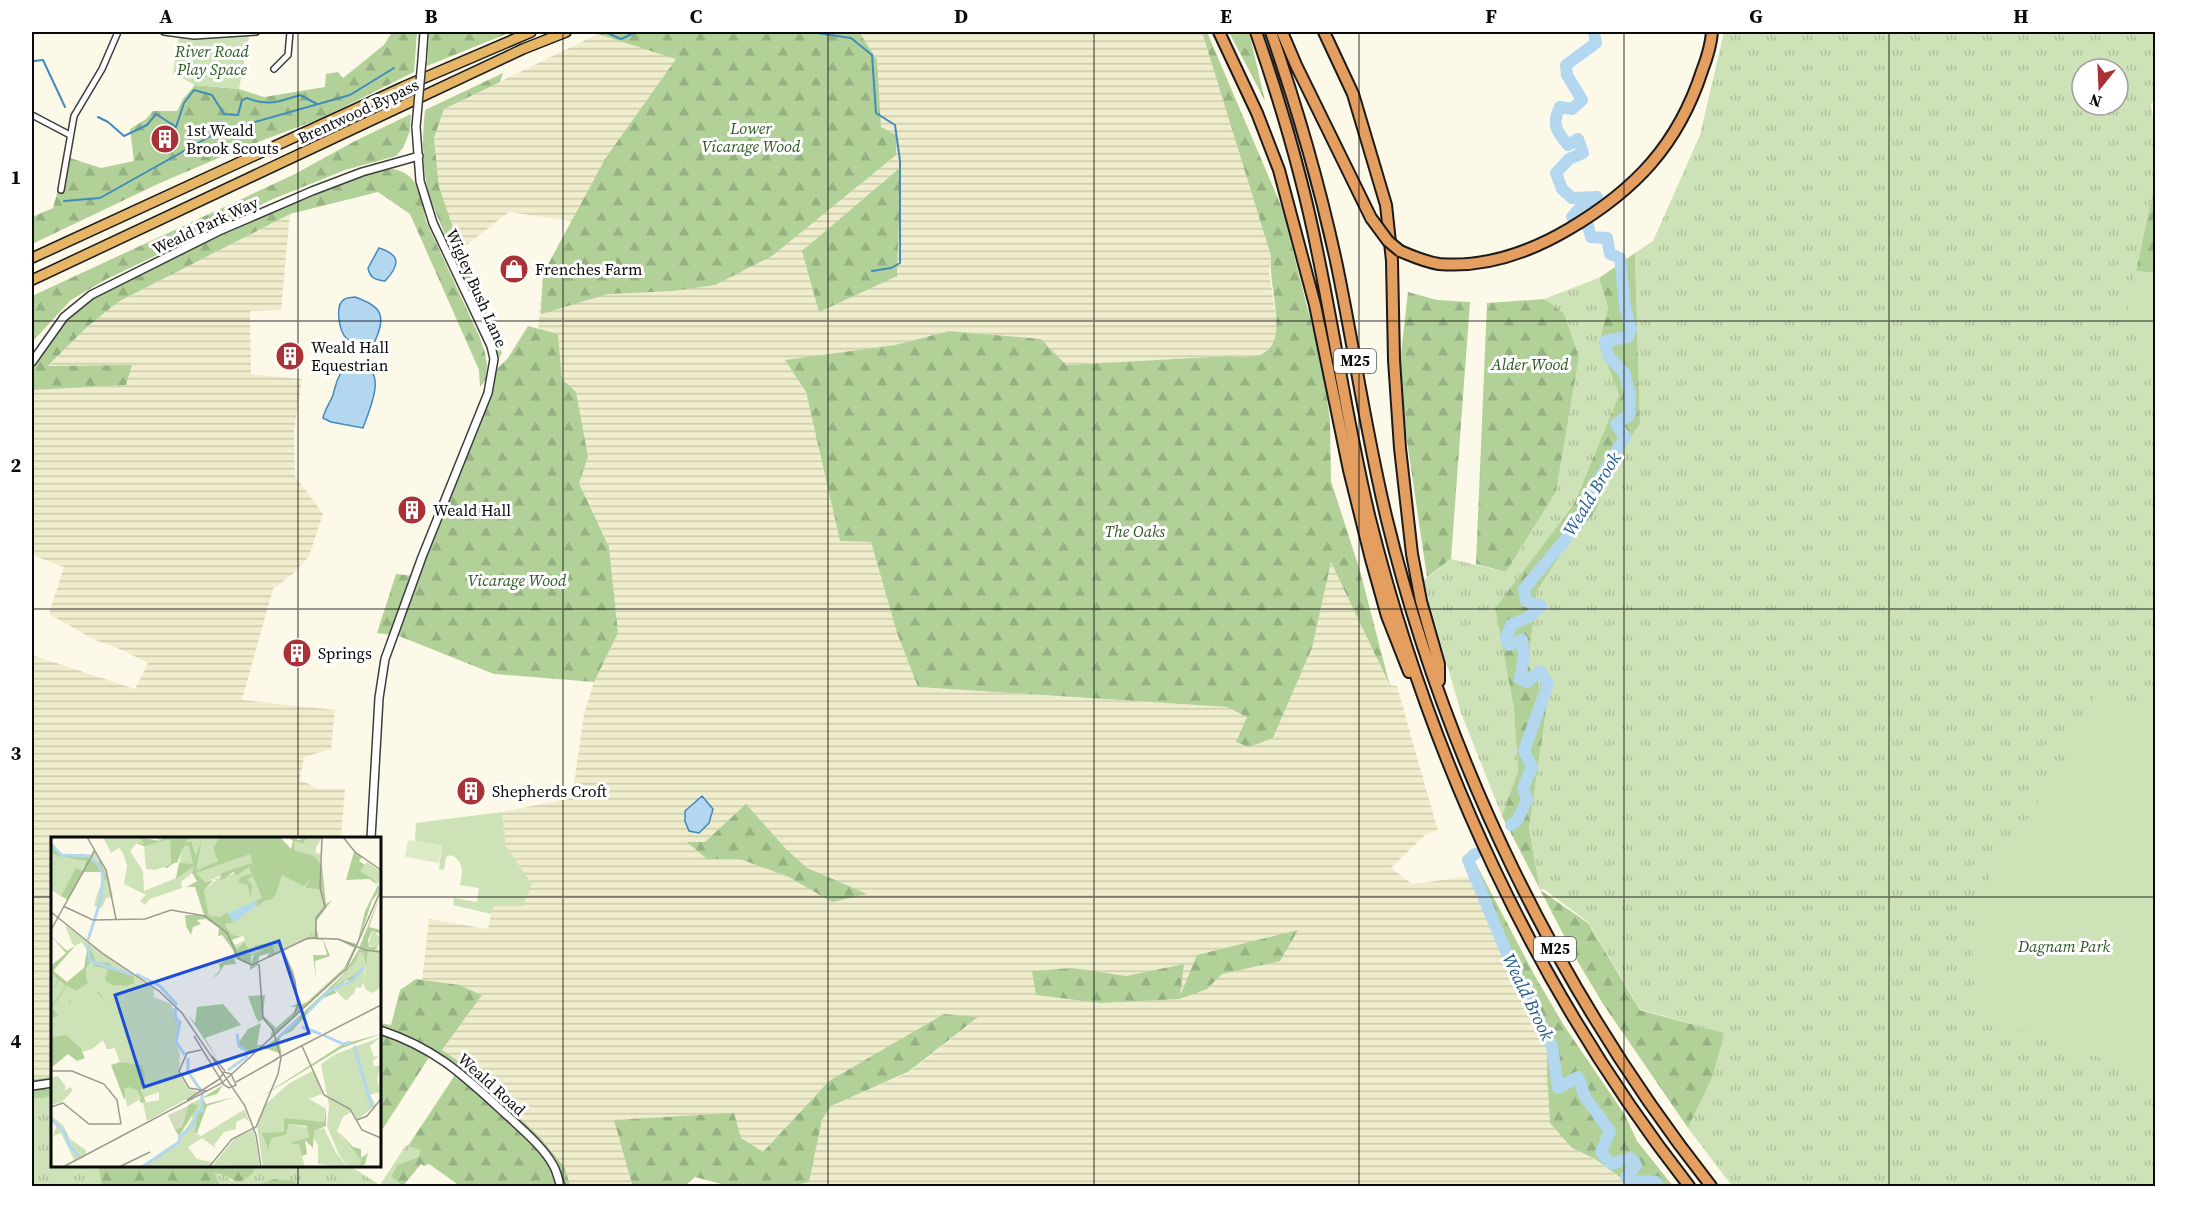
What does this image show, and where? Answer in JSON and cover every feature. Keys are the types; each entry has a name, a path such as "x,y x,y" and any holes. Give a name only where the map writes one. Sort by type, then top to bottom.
{"highway":[{"name":"Brentwood Bypass","path":"32,258 393,92 531,32"},
{"name":"Brentwood Bypass","path":"32,280 523,49 567,32"},
{"name":"M25","path":"1219,32 1257,113 1291,201 1335,344"},
{"name":"M25","path":"1256,32 1303,189 1370,517 1400,626 1424,699 1479,836 1542,961 1599,1058 1689,1186"},
{"name":"M25","path":"1271,32 1296,103 1319,189 1336,262 1370,445 1389,529 1417,628 1439,690 1487,811 1548,935 1580,993 1625,1065 1711,1186"},
{"path":"1282,32 1371,218 1388,241 1400,251 1438,264 1503,259 1550,240 1593,215 1619,196 1642,174 1678,127 1695,94 1711,45 1712,32"},
{"name":"M25","path":"1324,32 1353,94 1386,205 1392,261 1394,360 1400,448 1412,554 1421,601 1439,664 1439,690"},
{"name":"M25","path":"1279,170 1315,305 1349,470 1376,576 1402,658 1424,699"}],"street":[{"path":"61,190 74,116 102,69 118,32"},
{"path":"164,32 194,36 256,32"},
{"path":"274,69 288,55 290,32"},
{"name":"Wigley Bush Lane","path":"371,837 379,698 385,659 422,557 488,393 494,360 491,346 433,223 420,181 416,127 424,32"},
{"path":"32,115 70,135"},
{"name":"Weald Park Way","path":"32,362 64,317 91,295 219,231 312,190 362,172 419,156"},
{"name":"Weald Road","path":"381,1030 418,1045 448,1062 461,1073 525,1131 553,1164 561,1186"},
{"path":"32,1086 51,1083"}],"green space":[{"name":"River Road Play Space","path":"176,32 250,32 239,89 195,85 173,73 179,34"},
{"path":"392,32 417,32 414,72 322,118 242,148 160,183 32,244 32,217 53,208 67,157 101,168 134,161 130,129 146,119 153,111 177,111 183,99 195,85 239,89 264,97 325,87 326,74 338,72 343,78 384,45"},
{"path":"429,32 511,32 427,66"},
{"path":"609,32 1202,32 1271,256 1269,272 1277,324 1272,348 1260,356 1246,359 1230,356 1065,365 1041,339 949,331 895,345 786,361 806,392 840,541 871,542 897,633 918,687 1227,707 1247,717 1246,746 1273,738 1312,648 1331,561 1389,685 1397,686 1438,831 1426,834 1391,868 1412,884 1472,876 1507,961 1547,1039 1547,1073 1572,1148 1594,1159 1632,1186 792,1186 809,1182 822,1120 831,1106 908,1073 977,1018 829,1081 763,1152 741,1138 615,1120 632,1184 629,1186 570,1186 565,1168 542,1139 463,1064 442,1050 482,995 422,980 429,919 488,929 493,906 532,884 506,846 502,812 572,798 584,714 594,682 618,633 609,547 579,482 588,457 562,379 558,334 538,329 543,274 571,221 509,212 460,250 439,187 434,138 444,109 598,34"},
{"name":"Lower Vicarage Wood","path":"610,32 859,32 877,60 881,127 896,135 896,155 772,256 715,285 673,291 608,294 541,314 543,274 605,159 676,59 598,34"},
{"name":"The Oaks","path":"1202,32 1207,32 1282,208 1323,369 1330,421 1331,481 1360,571 1390,686 1331,562 1312,648 1273,738 1249,747 1236,742 1247,717 1227,707 918,687 897,633 871,542 840,541 806,392 785,360 895,345 949,331 1041,339 1066,365 1230,356 1253,357 1267,351 1274,340 1276,326 1271,256"},
{"path":"1229,32 1249,32 1265,101"},
{"path":"1724,32 2155,32 2155,100 2151,104 2155,134 2155,182 2136,271 2156,273 2155,1186 1732,1186 1688,1128 1713,1076 1723,1033 1640,1009 1588,922 1544,889 1540,890 1529,829 1547,704 1528,663 1537,591 1570,540 1596,511 1615,458 1640,424 1635,253 1653,241 1700,135"},
{"path":"503,73 500,82 444,109 434,138 439,187 467,268 502,353 497,361 429,196 423,143 425,110"},
{"path":"411,114 410,131 403,148 396,156 345,170 273,199 105,280 71,300 32,342 32,296 293,175"},
{"path":"901,167 897,276 819,312 802,251"},
{"path":"389,168 407,175 417,187 426,221 480,338 487,365 486,379 480,387 479,370 410,214 378,192 290,214 118,302 87,327 48,366 132,365 126,385 33,390 32,397 32,371 35,361 72,315 86,303 131,278 301,198 338,183"},
{"path":"2155,182 2155,273 2136,271"},
{"path":"290,214 281,310 250,311 251,374 302,379 294,430 295,476 323,514 309,556 293,574 273,589 242,700 335,710 331,749 304,757 300,780 319,789 345,789 341,837 51,837 51,1077 32,1079 32,655 135,689 148,663 95,640 49,614 64,567 32,555 32,397 33,390 125,385 131,366 48,367 87,327 118,302"},
{"path":"1635,253 1640,424 1615,458 1596,511 1570,540 1537,591 1528,663 1547,704 1529,829 1540,889 1502,816 1518,771 1514,709 1495,608 1574,504 1619,395 1599,344 1608,307 1599,278"},
{"path":"2136,271 2155,273 2155,392 2127,312"},
{"path":"1599,278 1608,307 1599,344 1619,395 1574,504 1495,608 1514,709 1518,771 1502,816 1461,713 1423,581 1451,559 1506,572 1556,492 1579,357 1564,313 1544,299"},
{"name":"Alder Wood","path":"1408,292 1437,300 1470,302 1451,559 1427,577 1406,434 1400,362"},
{"name":"Alder Wood","path":"1544,299 1564,313 1579,357 1556,492 1506,572 1476,564 1487,303"},
{"name":"Vicarage Wood","path":"528,326 558,334 562,379 576,392 588,457 579,483 609,547 618,633 594,682 494,674 399,636 377,633 396,574 415,576 492,374 508,358"},
{"name":"Dagnam Park","path":"2096,693 2155,711 2155,1085 2136,1069 2052,1042 2027,1030 2008,1029 1980,1023 1972,962 1979,894 2060,768"},
{"path":"746,804 787,850 807,868 867,894 832,902 789,877 740,859 707,859 687,842 705,842"},
{"path":"502,812 506,846 532,884 523,906 494,906 491,914 453,905 454,898 477,902 479,888 460,885 462,867 451,855 446,857 444,870 439,869 442,846 415,841 416,823"},
{"path":"408,840 442,846 439,863 405,857"},
{"path":"1474,860 1536,978 1565,1027 1625,1115 1637,1141 1673,1186 1632,1186 1595,1159 1572,1148 1550,1123 1547,1039 1507,961 1472,876"},
{"path":"1540,890 1588,923 1640,1010 1724,1033 1713,1076 1688,1128 1603,1004"},
{"path":"1298,930 1280,961 1222,974 1207,989 1179,999 1100,1003 1036,995 1032,971 1072,968 1126,976 1184,964 1180,996 1197,955"},
{"path":"416,979 459,985 482,995 442,1050 463,1064 540,1137 565,1168 570,1186 460,1186 429,1164 424,1166 421,1164 403,1186 391,1176 397,1165 418,1157 421,1150 408,1146 455,1075 430,1056 381,1130 381,1023 391,1025 400,990"},
{"path":"944,1014 978,1017 908,1072 831,1106 822,1120 809,1182 792,1186 729,1186 695,1177 685,1186 629,1186 632,1184 614,1120 734,1113 741,1138 763,1152 829,1081"},
{"path":"51,1077 51,1097 32,1099 32,1079"},
{"path":"51,1097 51,1167 98,1167 102,1186 32,1186 32,1099"},
{"path":"406,1145 421,1150 418,1157 397,1165 391,1175 403,1186 307,1186 293,1181 256,1186 220,1186 215,1173 223,1173 232,1181 251,1175 256,1167 354,1167 380,1185"},
{"path":"98,1167 256,1167 251,1175 241,1182 215,1173 220,1186 102,1186"},
{"path":"274,1179 293,1181 307,1186 256,1186"}],"water":[{"path":"379,248 392,254 396,262 385,281 374,278 368,268"},
{"path":"355,297 371,304 379,313 381,324 375,341 356,343 344,335 339,318 340,306 345,299"},
{"path":"354,363 365,366 372,372 375,380 373,399 363,428 331,422 323,418 339,376 345,368"},
{"path":"702,796 713,809 709,823 699,833 689,831 685,821 685,811"}],"waterway":[{"path":"605,32 621,39 636,32"},
{"name":"Weald Brook","path":"1511,825 1517,821 1527,800 1523,788 1532,767 1524,751 1548,684 1540,671 1527,682 1520,679 1524,655 1522,640 1509,645 1506,638 1511,625 1529,617 1541,606 1526,601 1524,589 1578,524 1595,486 1625,437 1616,424 1629,415 1630,394 1624,372 1608,356 1605,341 1628,337 1631,329 1625,307 1620,258 1610,254 1607,238 1591,237 1588,226 1572,217 1579,209 1594,209 1597,197 1572,198 1562,189 1556,173 1569,159 1583,153 1578,139 1568,145 1564,140 1556,128 1556,118 1560,107 1572,109 1582,100 1567,75 1566,65 1596,43 1594,32"},
{"path":"817,33 851,38 872,55 876,113 895,125 900,161 900,263 891,268 872,271"},
{"path":"32,58 34,61 43,60 65,107"},
{"path":"64,201 100,198 216,133 350,95 394,68"},
{"path":"98,117 108,122 124,136 147,125 156,114 176,127 184,103 194,90 212,95 224,114 238,115 242,100 247,98 268,103 300,95 317,104"},
{"name":"Weald Brook","path":"1475,854 1468,860 1515,973 1552,1046 1558,1088 1578,1077 1585,1097 1610,1131 1601,1152 1611,1164 1631,1158 1636,1165 1626,1177 1632,1181 1656,1182 1658,1186"}],"place":[{"name":"1st Weald Brook Scouts","path":"165,139"},
{"name":"Frenches Farm","path":"514,269"},
{"name":"Weald Hall Equestrian","path":"290,356"},
{"name":"Weald Hall","path":"412,510"},
{"name":"Springs","path":"297,653"},
{"name":"Shepherds Croft","path":"471,791"}]}
